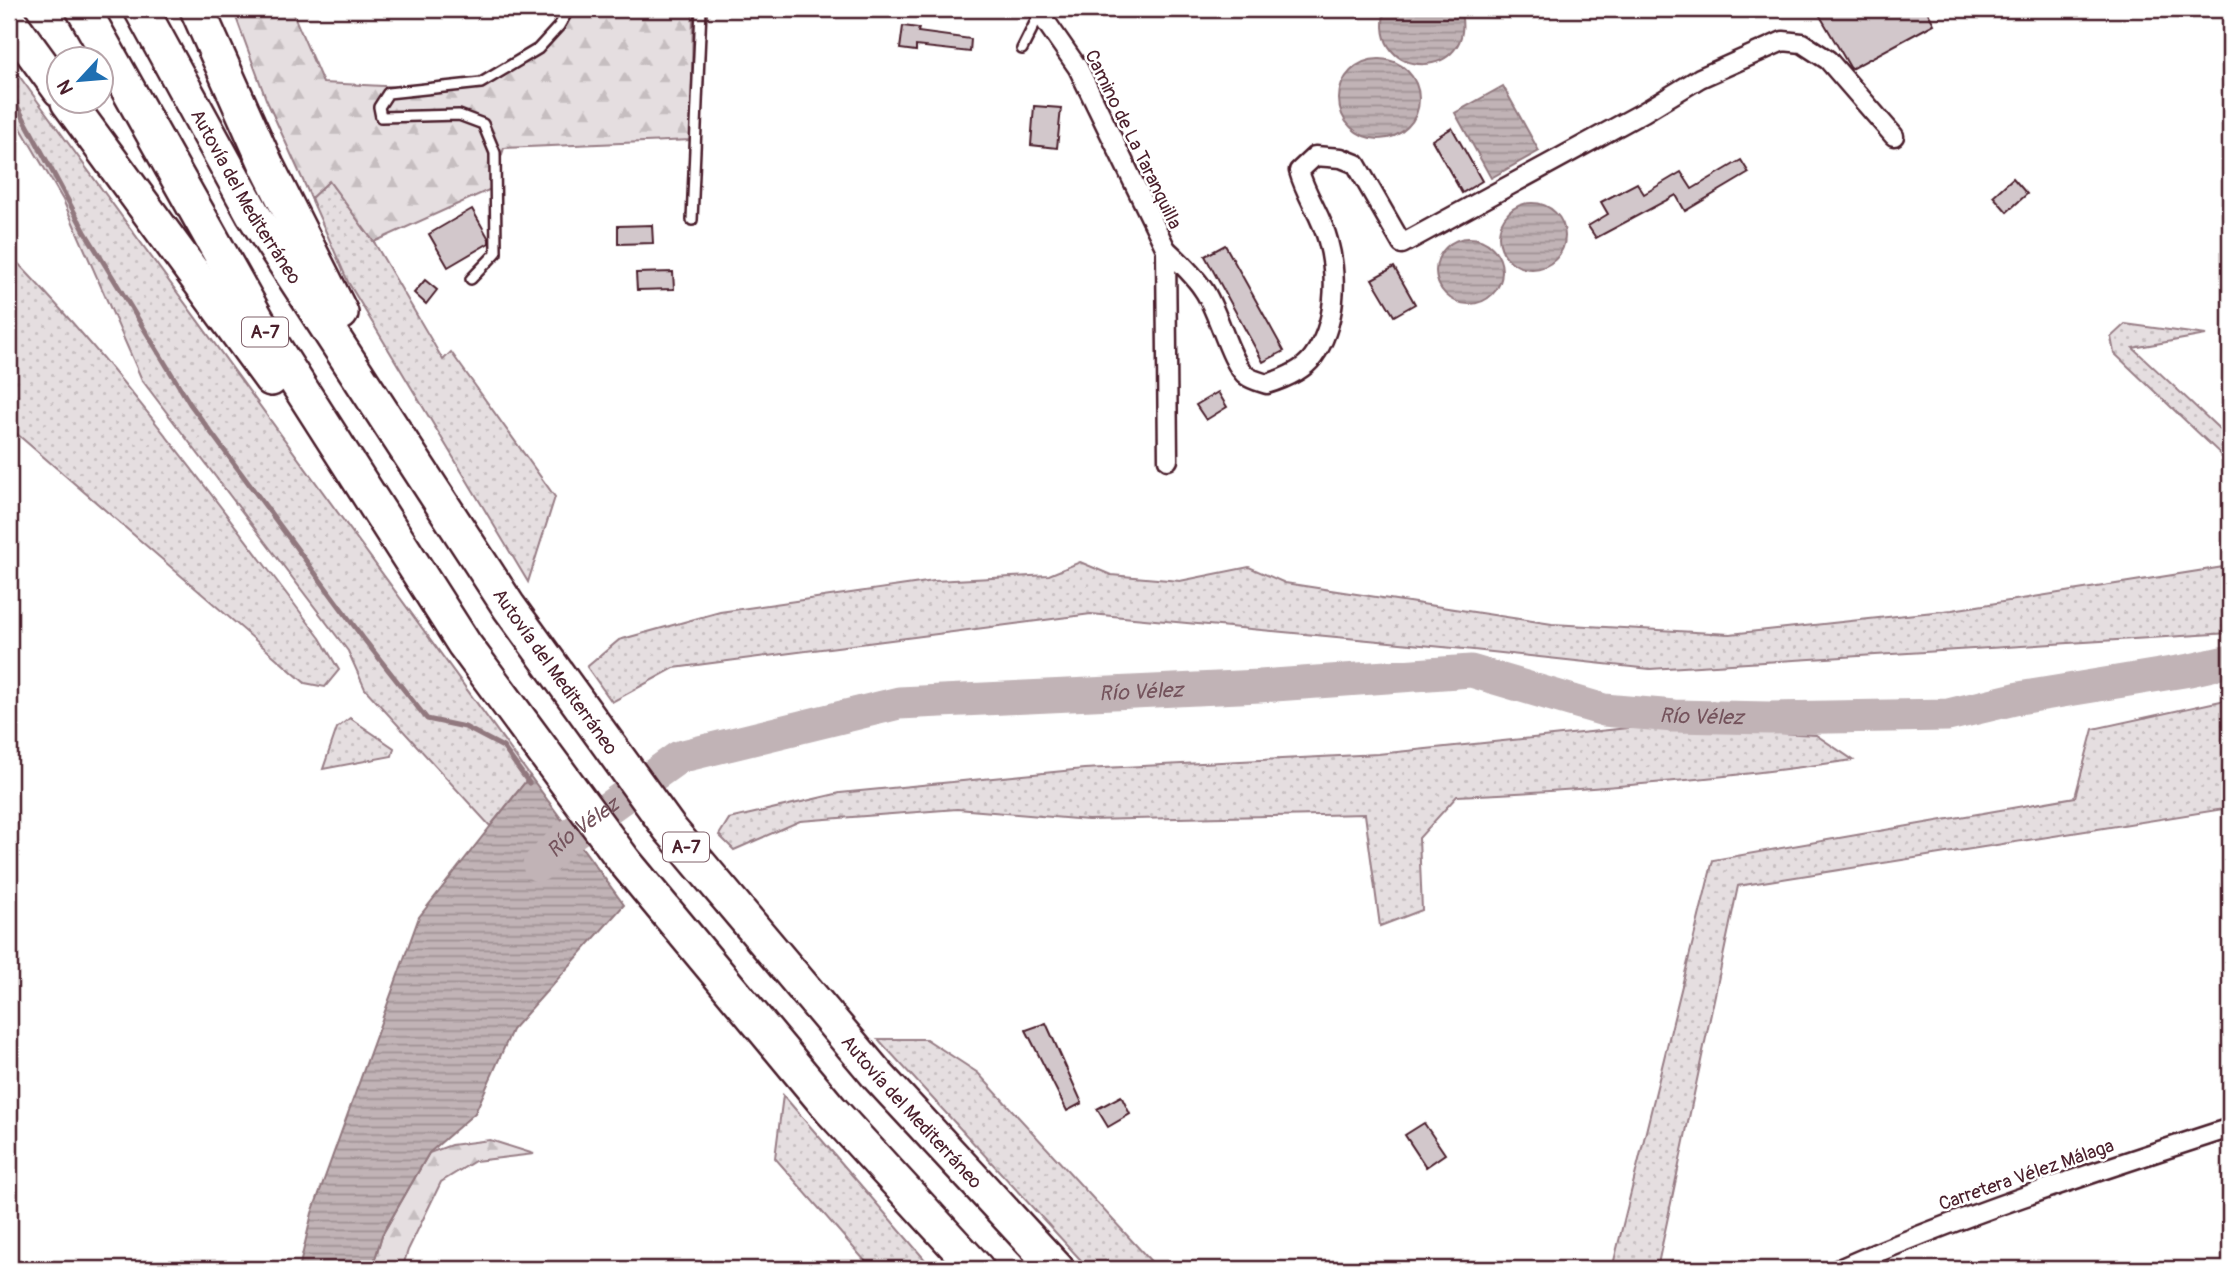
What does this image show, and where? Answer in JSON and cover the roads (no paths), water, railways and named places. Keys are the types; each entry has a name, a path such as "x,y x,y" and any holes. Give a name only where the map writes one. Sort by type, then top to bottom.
{"highway":[{"name":"A-7","path":"83,9 262,328 464,644 625,862 831,1110 977,1269"},
{"name":"Autovía del Mediterráneo","path":"141,9 253,214 471,552 669,828 878,1076 1057,1269"},
{"path":"198,9 243,113 320,274 471,552"},
{"path":"214,9 236,76 243,113"},
{"path":"9,20 46,71"},
{"path":"78,116 464,644"}],"street":[{"name":"Camino de La Taranquilla","path":"1039,10 1078,68 1166,249 1168,460"},
{"path":"1166,249 1204,290 1246,376 1267,384 1288,377 1313,358 1328,327 1334,299 1334,266 1328,240 1303,188 1299,171 1315,156 1341,158 1356,164 1402,244 1644,112 1700,78 1783,41 1802,43 1828,60 1894,136"},
{"name":"Carretera Vélez Málaga","path":"1839,1269 1915,1236 2040,1190 2230,1128"}],"lane":[{"path":"471,279 496,253 495,153 483,124 459,115 381,117 379,107 388,93 481,83 538,49 559,26 569,9"},
{"path":"692,220 701,9"},
{"name":"Camino de La Taranquilla","path":"1022,49 1039,10"}],"waterway":[{"path":"9,91 85,232 190,404 363,638 427,719 465,727 503,747 529,783"},
{"name":"Río Vélez","path":"539,865 566,838 679,757 899,703 1260,686 1471,671 1604,710 1674,716 1769,718 1948,715 2019,698 2230,661"}]}
